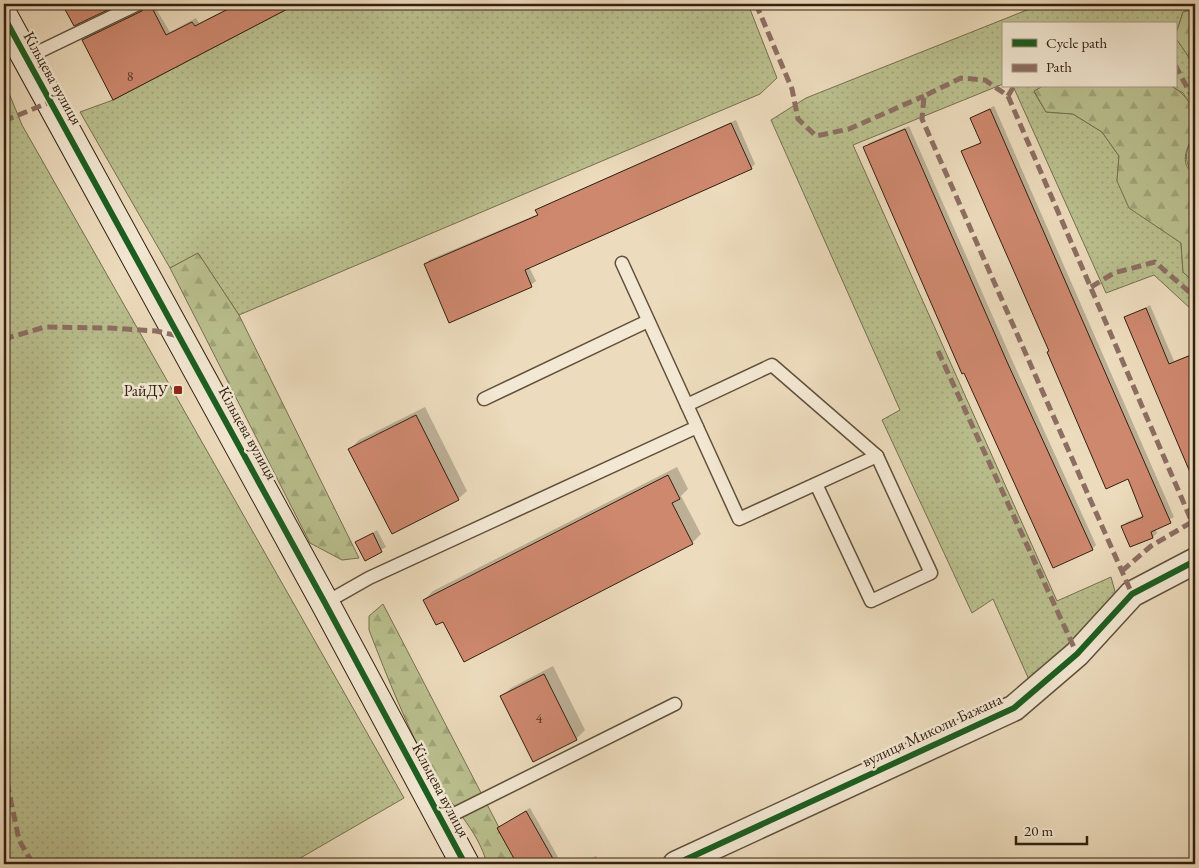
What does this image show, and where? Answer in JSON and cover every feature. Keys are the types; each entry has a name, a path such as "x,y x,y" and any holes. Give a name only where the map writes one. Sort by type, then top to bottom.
{"street":[{"name":"Кільцева вулиця","path":"4,17 325,603 465,864"},
{"name":"вулиця Миколи Бажана","path":"676,864 1014,708 1076,654 1132,594 1195,561"}],"lane":[{"path":"26,58 138,4"},
{"path":"622,262 739,519 878,456"},
{"path":"484,399 648,321"},
{"path":"687,405 772,365 878,456 931,573 871,601 816,484"},
{"path":"325,603 369,578 697,428"},
{"path":"442,820 674,704"}],"green space":[{"path":"297,4 748,4 777,78 760,94 239,315 198,253 170,268 80,112 113,100"},
{"path":"1042,4 1195,4 1195,9 1183,12 1176,34 1176,22 1002,22 1002,84 853,145 1057,601 1111,577 1116,595 1079,639 1030,682 993,599 972,613 882,420 900,410 771,120 806,98"},
{"path":"1195,9 1195,66 1176,38 1183,12"},
{"path":"1176,38 1195,66 1195,113 1183,93 1174,88 1176,88"},
{"path":"4,81 22,125 404,798 290,864 4,864"},
{"path":"1014,88 1040,88 1034,92 1046,112 1073,114 1102,132 1119,156 1117,181 1157,226 1181,243 1183,272 1195,283 1195,320 1191,309 1154,275 1106,293"},
{"path":"1039,88 1174,88 1183,95 1191,106 1195,119 1195,126 1185,160 1187,167 1195,177 1195,283 1183,272 1181,243 1129,208 1117,181 1119,156 1102,132 1073,114 1046,112 1034,91"},
{"path":"1195,124 1195,177 1187,163 1186,157"},
{"path":"198,253 239,315 359,558 342,560 310,543 170,268"},
{"path":"383,604 518,864 487,864 477,839 439,784 423,756 398,703 369,630 369,616"}],"building":[{"path":"62,4 120,4 74,26"},
{"path":"146,4 150,4 166,35 192,22 195,26 238,4 297,4 113,100 82,40 142,11"},
{"path":"990,109 1171,523 1151,532 1153,538 1130,547 1121,526 1143,517 1128,479 1106,489 1047,352 1049,351 961,151 981,143 970,118"},
{"path":"731,123 752,169 525,270 532,287 449,323 424,264 538,215 535,210"},
{"path":"905,129 1008,364 1093,550 1053,568 964,373 962,374 863,147"},
{"path":"1146,308 1169,364 1191,355 1195,366 1195,484 1124,317"},
{"path":"416,415 459,500 392,534 348,449"},
{"path":"668,475 680,499 672,503 693,544 464,662 443,622 436,625 423,600"},
{"path":"373,533 382,552 365,561 355,542"},
{"path":"544,674 577,740 533,762 500,696"},
{"path":"526,811 556,864 517,864 497,828"}],"marked path":[{"path":"756,4 792,89 798,119 816,136 849,129 924,96"},
{"path":"1176,67 1195,102"},
{"path":"1122,571 1151,546 1192,522 1008,96 985,80 961,78 924,96 922,119 1132,594"},
{"path":"1008,96 1013,88"},
{"path":"4,121 50,102"},
{"path":"1091,287 1114,273 1155,262 1195,297"},
{"path":"4,339 45,327 156,331 179,336"},
{"path":"938,351 1077,654"},
{"path":"4,768 19,840 33,864"}],"cycle path":[{"path":"4,17 325,603 465,864"},
{"path":"676,864 1014,708 1077,654 1132,594 1195,561"}],"place":[{"name":"РайДУ","path":"178,390"}]}
